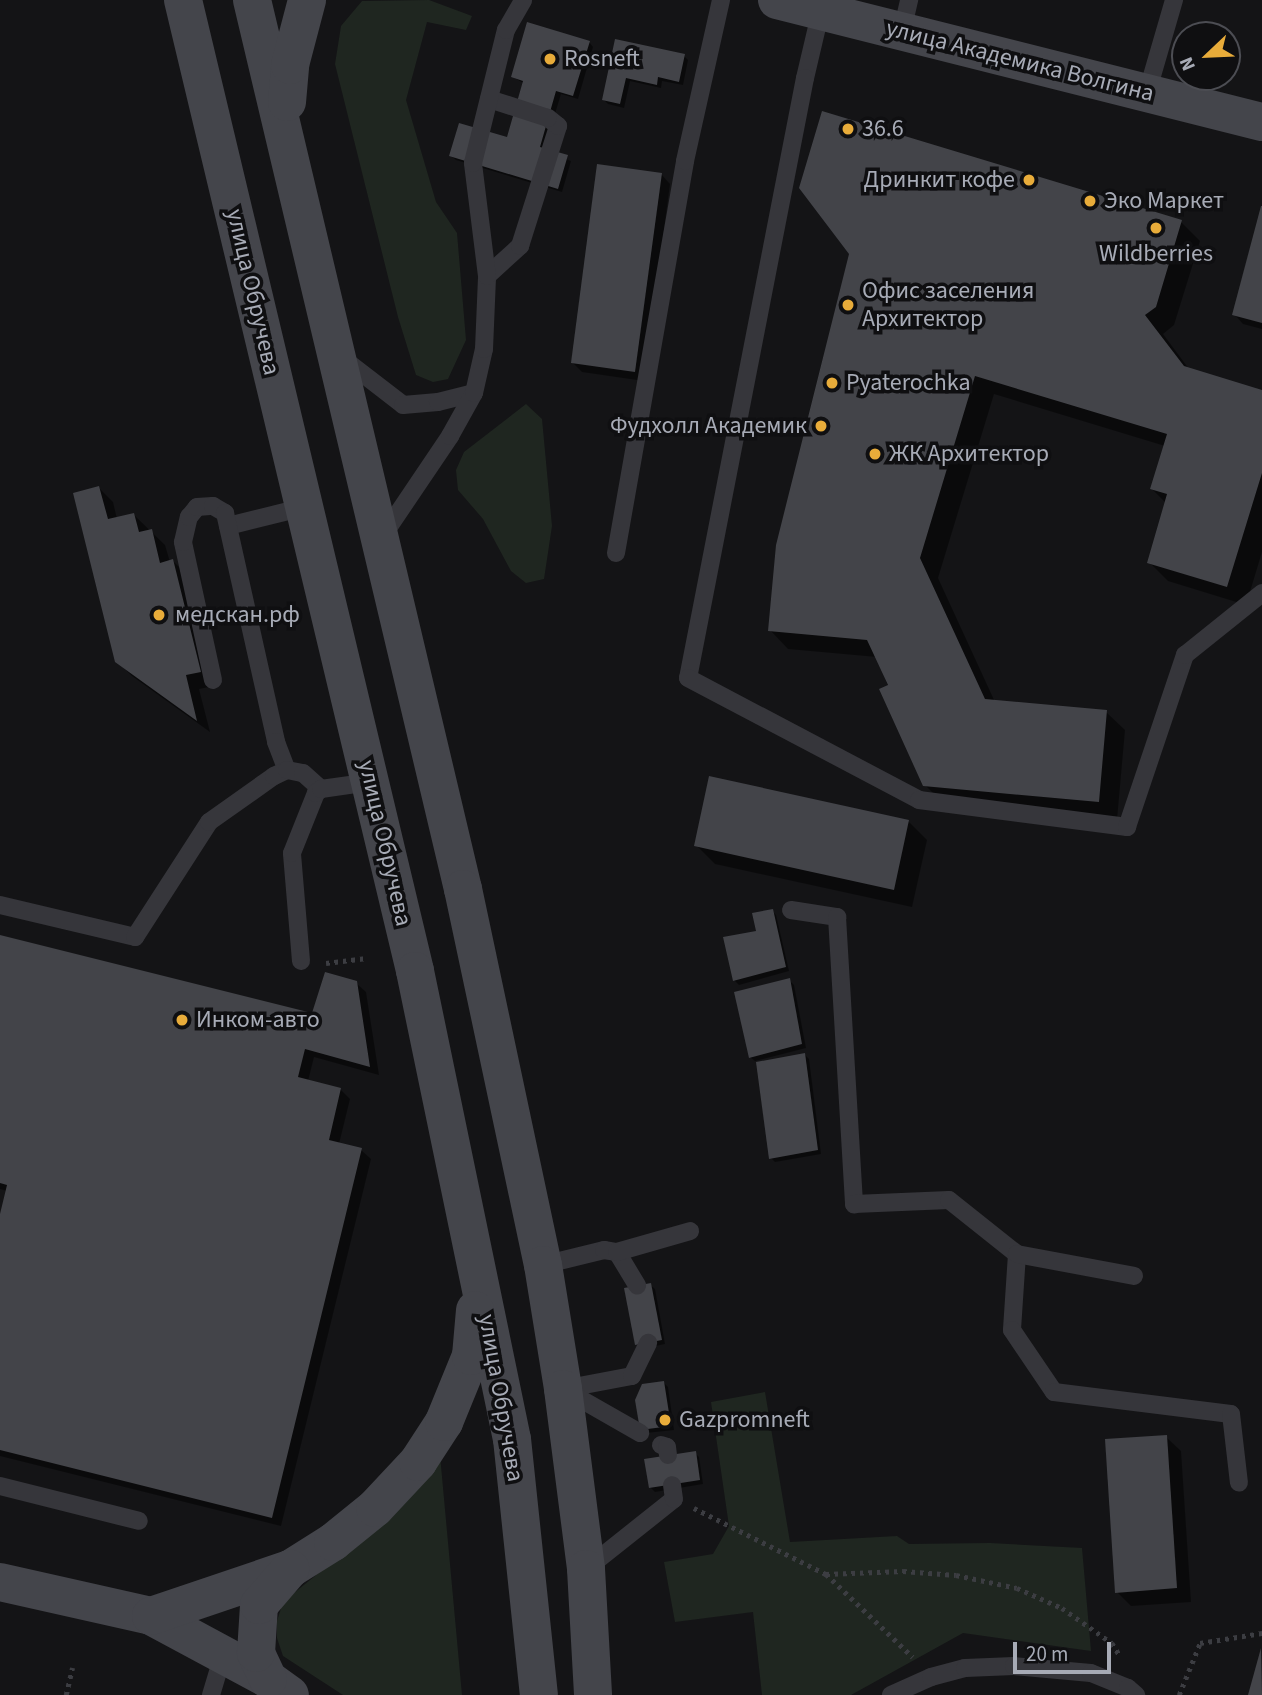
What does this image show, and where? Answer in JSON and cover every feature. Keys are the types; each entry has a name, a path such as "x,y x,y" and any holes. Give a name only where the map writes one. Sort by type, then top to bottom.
{"main road":[{"name":"улица Обручева","path":"183,0 415,971 512,1439 539,1695"},
{"path":"252,0 382,537 496,1036 543,1265 563,1388 586,1569 593,1695"},
{"path":"285,136 290,65 307,0"},
{"name":"улица Академика Волгина","path":"777,0 821,10 905,15 1147,93 1262,122"},
{"path":"151,1616 290,1569 333,1542 375,1508 418,1462 444,1422 471,1356 478,1273"},
{"path":"279,1687 256,1653 259,1605 290,1569"},
{"path":"0,1581 151,1616 279,1687"}],"lane":[{"path":"382,537 450,436 474,393 484,349 487,276 473,163 506,30 523,0"},
{"path":"616,553 685,161 721,0"},
{"path":"1147,93 1174,0"},
{"path":"821,10 802,91 688,678 919,800 1127,827 1185,655 1262,593"},
{"path":"487,276 520,246 558,126 548,118 489,99"},
{"path":"338,355 402,405 438,402 474,393"},
{"path":"213,680 183,542 189,516 197,507 213,506 225,513 276,742 287,770"},
{"path":"228,526 305,507"},
{"path":"0,905 135,937 209,822 274,776 287,770 303,773 321,789"},
{"path":"300,961 292,853 316,793 321,789 370,782"},
{"path":"791,910 837,917 854,1204 949,1200 1017,1254 1134,1276"},
{"path":"543,1265 604,1250 617,1252 690,1231"},
{"path":"617,1252 637,1285"},
{"path":"1017,1254 1012,1330 1054,1392 1231,1415 1238,1483"},
{"path":"563,1388 632,1376 648,1343"},
{"path":"563,1388 640,1433"},
{"path":"0,1486 139,1521"},
{"path":"586,1569 673,1492"},
{"path":"211,1695 223,1655"},
{"path":"891,1695 931,1677 965,1668 1013,1666 1091,1673 1132,1692"}],"path":[{"path":"329,963 365,958"},
{"path":"673,1492 827,1574 931,1677"},
{"path":"827,1574 902,1571 956,1575 1017,1588 1062,1608 1112,1643 1125,1665 1132,1692"},
{"path":"1179,1695 1200,1643 1262,1633"},
{"path":"66,1695 72,1668"}],"shaded area":[{"path":"429,0 472,16 466,30 427,22 406,100 436,202 457,233 466,340 448,379 433,382 416,375 398,317 335,64 341,26 362,1"},
{"path":"526,404 542,419 552,526 544,579 526,583 511,571 483,519 458,490 456,470 464,452"},
{"path":"765,1392 790,1542 897,1536 909,1544 990,1543 1082,1548 1091,1651 963,1633 851,1695 762,1695 753,1612 675,1622 664,1562 713,1554 729,1526 711,1402"},
{"path":"440,1455 462,1695 343,1695 283,1656 277,1638 277,1621 283,1602 380,1523"}],"building":[{"path":"527,22 590,41 573,96 556,91 540,147 568,155 558,189 449,156 459,123 507,137 523,81 511,77"},
{"path":"615,39 685,54 679,82 658,77 657,85 626,78 620,104 602,100"},
{"name":"ЖК Архитектор","path":"822,111 1182,220 1156,307 1145,315 1184,366 1262,390 1262,473 1227,587 1147,563 1167,494 1150,489 1167,434 975,376 920,558 985,699 1107,710 1099,802 923,786 879,689 888,685 867,640 768,631 776,545 849,254 799,188"},
{"path":"597,164 662,173 635,372 571,363"},
{"path":"1262,206 1262,323 1232,315"},
{"path":"99,486 108,519 134,513 139,532 152,529 160,563 173,559 201,672 186,675 197,721 115,662 73,493"},
{"path":"709,776 909,820 894,890 694,846"},
{"path":"773,909 786,967 733,981 723,937 756,931 752,913"},
{"path":"0,935 312,1013 325,972 357,981 370,1067 305,1049 298,1077 341,1088 329,1140 362,1148 272,1518 0,1450 0,1214 7,1185 0,1183"},
{"path":"790,978 802,1044 749,1058 734,992"},
{"path":"805,1053 818,1150 769,1159 756,1062"},
{"path":"651,1283 662,1340 635,1345 624,1288"},
{"path":"664,1381 671,1426 640,1430 635,1400 642,1384"},
{"path":"1167,1435 1177,1588 1115,1593 1105,1439"},
{"path":"696,1451 700,1480 649,1488 644,1459"},
{"path":"1261,1648 1262,1695 1248,1695"}],"place":[{"name":"Rosneft","path":"550,59"},
{"name":"36.6","path":"848,129"},
{"name":"Дринкит кофе","path":"1029,180"},
{"name":"Эко Маркет","path":"1090,201"},
{"name":"Wildberries","path":"1156,228"},
{"name":"Офис заселения Архитектор","path":"848,305"},
{"name":"Pyaterochka","path":"832,383"},
{"name":"Фудхолл Академик","path":"821,426"},
{"name":"ЖК Архитектор","path":"875,454"},
{"name":"медскан.рф","path":"159,615"},
{"name":"Инком-авто","path":"182,1020"},
{"name":"Gazpromneft","path":"665,1420"}]}
